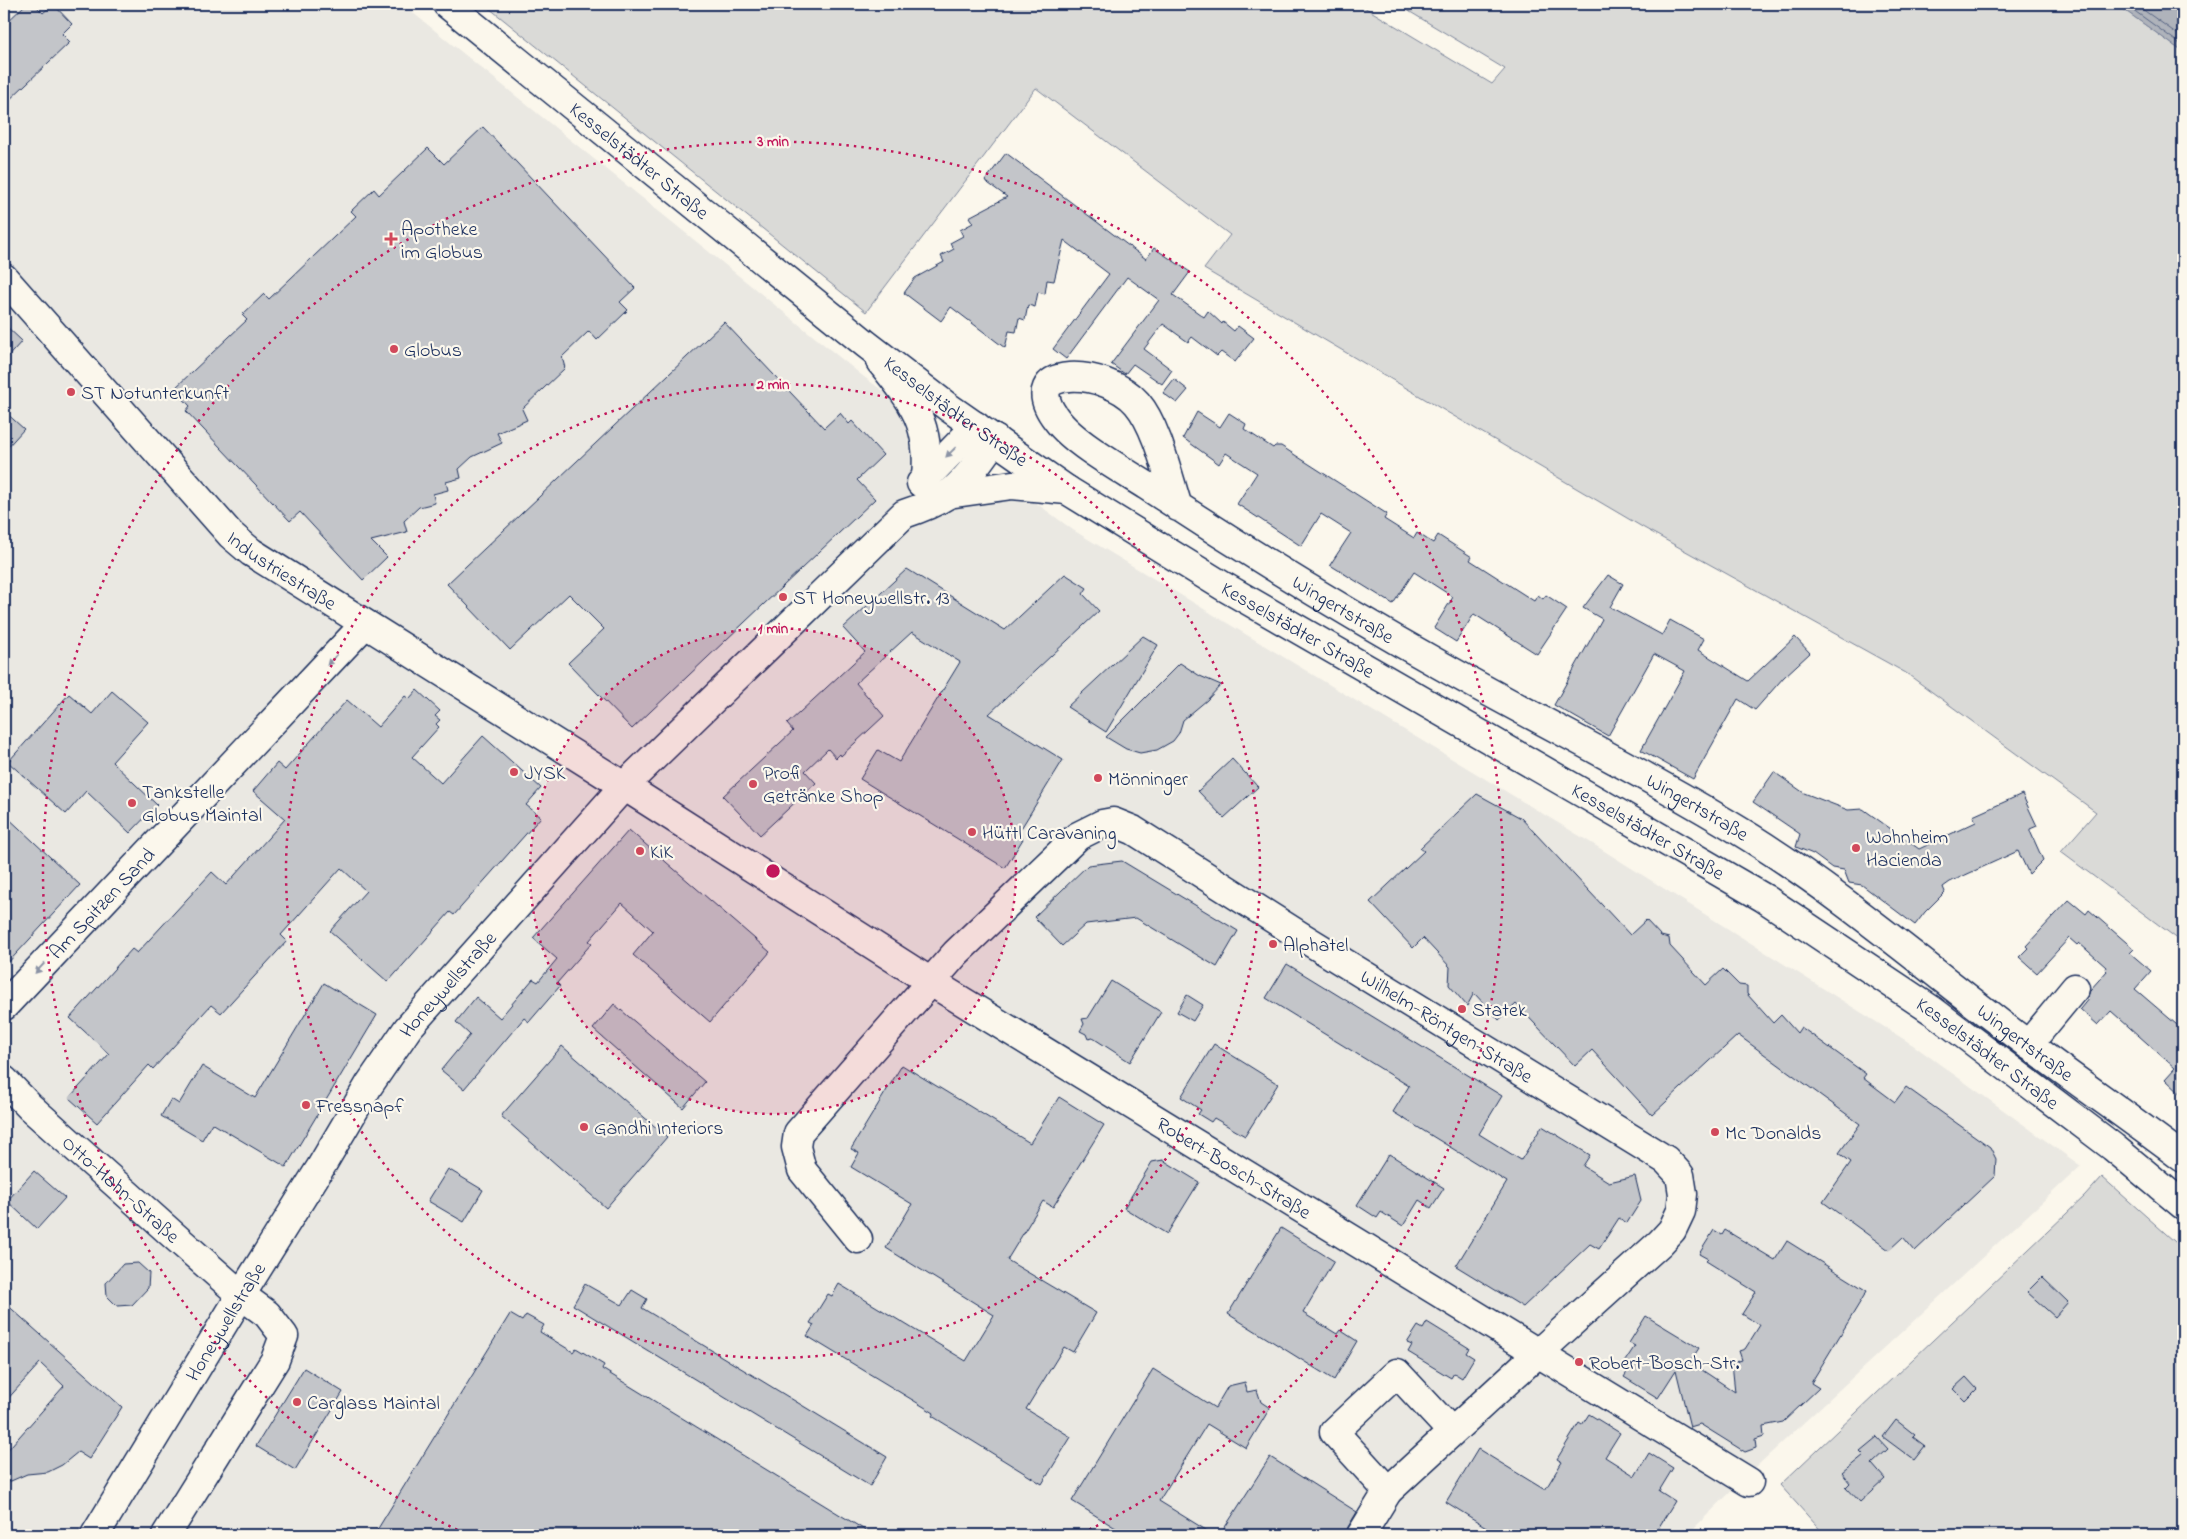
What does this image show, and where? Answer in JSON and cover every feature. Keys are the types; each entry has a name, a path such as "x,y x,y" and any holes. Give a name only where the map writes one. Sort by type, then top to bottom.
{"street":[{"name":"Kesselstädter Straße","path":"446,4 866,344 985,433 1068,490 1223,586 1764,898 1933,1012 2113,1147 2183,1205"},
{"name":"Industriestraße","path":"4,278 231,535 251,552 624,786"},
{"path":"866,344 907,394 924,431 928,457 926,477"},
{"name":"Wingertstraße","path":"1178,507 1152,428 1145,414 1127,393 1109,383 1087,377 1057,379 1048,385 1046,393 1048,404 1053,416 1061,426 1109,461 1178,507 1325,600 1444,668 1684,797 1753,840 1817,882 2028,1045 2183,1158"},
{"name":"Honeywellstraße","path":"904,514 908,500 926,477 985,433"},
{"name":"Honeywellstraße","path":"95,1535 300,1202 369,1085 408,1028 624,786 904,514 928,506 948,494 978,462 985,433"},
{"name":"Honeywellstraße","path":"948,494 1012,485 1068,490"},
{"name":"Am Spitzen Sand","path":"4,1006 365,624"},
{"name":"Robert-Bosch-Straße","path":"624,786 931,982 1749,1482"},
{"name":"Wilhelm-Röntgen-Straße","path":"931,982 956,953 1078,836 1102,824 1114,822 1133,830 1299,935 1635,1140 1666,1160 1680,1175 1683,1194 1681,1211 1672,1230 1538,1353"},
{"path":"858,1239 802,1170 796,1147 798,1133 931,982"},
{"path":"2028,1045 2075,988"},
{"name":"Otto-Hahn-Straße","path":"4,1080 30,1107 241,1295 267,1314 284,1336 275,1360 166,1535"},
{"path":"1362,1535 1388,1491 1538,1353"},
{"path":"1388,1491 1334,1432 1397,1373 1452,1432"}],"shaded area":[{"path":"4,4 402,4 864,377 1073,530 1593,844 1913,1045 2081,1166 1758,1465 1687,1535 4,1535"},
{"path":"484,4 1359,4 1492,84 1505,69 1397,4 2116,4 2183,52 2183,943 2061,852 2096,812 1906,673 1644,528 1204,269 1230,235 1036,88 866,312"},
{"path":"2102,1177 2183,1249 2183,1535 1825,1535 1780,1485 2085,1196"}],"water":[{"path":"2116,4 2183,4 2183,52"}],"building":[{"path":"26,4 34,4 43,13 53,4 72,24 62,34 70,42 4,105 4,25"},
{"name":"Globus","path":"483,127 635,288 620,302 628,310 597,340 589,331 562,357 565,368 522,409 527,420 497,433 502,443 472,457 459,469 461,478 446,482 448,490 433,494 435,503 419,507 404,521 407,532 371,541 387,557 363,580 300,512 290,521 186,411 190,406 174,389 247,320 242,315 264,294 269,299 356,216 351,211 374,189 379,195 428,148 444,164"},
{"path":"1006,153 1146,259 1154,248 1190,272 1173,295 1204,317 1208,311 1222,324 1223,322 1234,331 1238,326 1254,338 1235,362 1221,352 1217,356 1192,337 1188,342 1163,324 1144,349 1172,370 1162,384 1133,364 1125,374 1111,364 1159,300 1127,277 1066,359 1053,349 1109,274 1064,240 1054,281 1047,280 1045,294 1038,292 1035,307 1028,305 1025,320 1019,318 1016,332 1009,331 1005,348 951,307 941,321 904,293 915,278 944,262 941,256 954,249 950,243 963,236 960,230 973,223 969,217 1007,197 985,181"},
{"path":"724,322 824,428 840,413 849,424 852,421 883,455 857,480 875,499 632,729 568,663 604,629 569,594 510,650 447,584"},
{"path":"4,324 22,341 4,361"},
{"path":"1174,379 1188,390 1177,403 1163,393"},
{"path":"4,411 24,429 4,451"},
{"path":"1197,412 1220,427 1229,413 1246,424 1244,429 1273,448 1281,446 1387,514 1384,519 1414,538 1417,533 1433,543 1438,535 1472,557 1470,560 1534,601 1538,595 1543,599 1546,595 1567,609 1537,654 1474,614 1456,642 1434,628 1453,597 1414,572 1393,604 1330,565 1351,533 1321,514 1301,546 1237,504 1257,473 1226,453 1219,464 1183,438"},
{"path":"907,569 1005,630 1065,574 1087,588 1083,594 1099,611 989,714 1063,760 1017,835 1023,839 1005,868 860,779 878,750 899,762 960,662 912,632 856,683 884,716 841,756 840,754 836,758 828,749 805,771 816,783 760,835 723,796 793,731 787,724 865,652 843,628"},
{"path":"1608,575 1623,584 1610,607 1662,635 1670,620 1704,639 1698,650 1748,681 1795,637 1810,653 1784,677 1755,710 1738,699 1693,779 1641,750 1685,671 1654,654 1608,736 1554,705 1602,619 1583,608"},
{"path":"1143,636 1158,645 1106,732 1067,707"},
{"path":"1180,663 1200,676 1221,685 1207,700 1183,720 1179,733 1173,741 1157,750 1140,753 1126,749 1106,737"},
{"path":"417,690 440,711 435,716 440,720 436,724 439,727 412,757 441,783 483,736 541,788 526,805 541,817 454,915 450,912 388,982 330,931 366,891 341,868 281,935 287,941 221,1013 211,1005 153,1069 149,1065 97,1123 69,1098 109,1054 70,1018 132,949 137,953 212,872 226,885 285,819 253,791 277,763 285,770 347,700 378,727 405,696 409,699"},
{"path":"112,691 148,722 112,762 157,805 130,833 86,791 66,814 8,762 69,694 92,714"},
{"path":"1232,759 1258,787 1224,818 1198,791"},
{"name":"Wohnheim Hacienda","path":"1774,772 1804,793 1848,810 1863,809 1919,849 1976,822 1973,816 2022,794 2037,826 2030,829 2030,831 2043,860 2029,874 2018,851 1950,882 1943,887 1945,892 1915,925 1862,885 1849,883 1844,870 1832,868 1813,854 1796,847 1800,834 1753,802"},
{"path":"1477,794 1521,818 1630,935 1646,920 1661,936 1669,938 1670,946 1706,985 1723,969 1739,985 1747,986 1747,994 1773,1023 1781,1015 1797,1033 1801,1027 1866,1074 1863,1078 1895,1102 1906,1087 1990,1147 1996,1159 1995,1176 1915,1251 1903,1237 1889,1250 1823,1202 1851,1162 1839,1153 1860,1124 1738,1035 1652,1115 1592,1050 1575,1066 1516,1004 1499,1020 1474,993 1467,1006 1449,985 1450,967 1423,938 1413,948 1370,902 1424,851 1420,848"},
{"path":"4,814 80,885 4,967"},
{"path":"629,830 770,952 710,1022 633,955 653,931 622,903 589,941 592,943 557,983 560,986 529,1022 524,1018 464,1089 441,1070 470,1035 456,1022 476,997 500,1018 533,979 538,982 557,959 533,938"},
{"path":"1122,861 1238,931 1217,967 1136,918 1086,924 1062,946 1034,917 1088,865"},
{"path":"2069,900 2086,914 2089,910 2134,949 2130,953 2151,971 2135,989 2183,1030 2183,1096 2165,1079 2175,1068 2111,1011 2098,1025 2080,1009 2089,998 2090,990 2107,971 2106,967 2079,943 2077,945 2069,938 2037,973 2019,957 2028,948 2026,946"},
{"path":"1287,964 1502,1096 1479,1134 1521,1160 1542,1126 1590,1155 1583,1166 1609,1182 1635,1176 1641,1201 1627,1223 1619,1218 1599,1249 1590,1244 1523,1307 1456,1266 1507,1182 1393,1112 1409,1086 1266,998"},
{"path":"1111,981 1161,1012 1130,1062 1093,1038 1088,1039 1086,1034 1080,1031 1084,1024 1082,1019 1088,1018"},
{"path":"324,983 377,1015 286,1167 212,1123 202,1140 161,1116 171,1099 179,1104 202,1066 255,1098"},
{"path":"1187,995 1203,1005 1193,1021 1177,1012"},
{"path":"614,1004 705,1082 683,1108 593,1029"},
{"path":"1214,1044 1278,1084 1245,1136 1214,1118 1211,1122 1198,1114 1201,1110 1181,1097"},
{"name":"Gandhi Interiors","path":"562,1046 667,1137 606,1208 501,1116"},
{"path":"902,1065 1030,1143 1059,1097 1104,1125 1053,1207 1043,1201 1007,1260 1096,1313 1073,1352 1064,1347 1026,1409 1071,1437 1042,1484 932,1416 934,1413 807,1336 814,1325 810,1323 828,1294 832,1296 839,1284 966,1361 994,1315 886,1248 912,1204 851,1167 859,1153 851,1149"},
{"path":"1389,1154 1444,1188 1431,1208 1419,1200 1403,1226 1381,1212 1377,1218 1357,1205"},
{"path":"1163,1160 1199,1182 1167,1234 1124,1208 1152,1162"},
{"path":"448,1169 483,1190 464,1222 428,1201"},
{"path":"34,1171 65,1198 37,1229 7,1201"},
{"path":"1281,1228 1334,1261 1303,1313 1337,1334 1340,1330 1357,1341 1334,1380 1228,1314"},
{"path":"1714,1230 1722,1235 1725,1230 1775,1260 1787,1241 1867,1291 1811,1383 1819,1388 1783,1422 1763,1426 1764,1436 1755,1439 1756,1448 1745,1452 1700,1424 1690,1427 1676,1370 1658,1398 1624,1377 1628,1371 1621,1367 1635,1346 1629,1343 1646,1316 1699,1348 1690,1362 1735,1392 1732,1363 1742,1360 1739,1351 1745,1349 1760,1325 1742,1314 1756,1292 1706,1261 1708,1259 1699,1254"},
{"path":"138,1263 149,1273 148,1288 132,1305 117,1306 107,1296 106,1283 123,1264"},
{"path":"2042,1277 2068,1302 2055,1317 2027,1292"},
{"path":"585,1284 622,1305 632,1290 647,1299 642,1308 887,1457 870,1486 573,1305"},
{"path":"4,1302 122,1407 89,1459 78,1452 62,1465 48,1472 27,1474 4,1484 4,1454 64,1386 40,1363 4,1403"},
{"path":"510,1314 522,1321 526,1315 544,1325 540,1332 573,1352 576,1348 604,1365 602,1369 873,1535 374,1535"},
{"path":"1427,1322 1469,1348 1466,1353 1474,1358 1462,1378 1454,1373 1451,1378 1408,1352 1412,1345 1407,1343 1418,1326 1423,1329"},
{"path":"304,1368 343,1392 295,1470 256,1446"},
{"path":"1153,1369 1215,1408 1228,1386 1245,1382 1247,1392 1257,1390 1261,1402 1270,1408 1246,1448 1207,1424 1159,1501 1214,1535 1127,1535 1072,1501"},
{"path":"1966,1377 1977,1389 1965,1401 1953,1389"},
{"path":"1589,1414 1620,1433 1605,1457 1635,1476 1649,1453 1673,1468 1659,1491 1675,1501 1654,1535 1499,1535 1446,1502 1478,1449 1545,1490 1562,1462 1557,1459 1579,1423 1582,1425"},
{"path":"1896,1420 1915,1435 1913,1437 1925,1446 1914,1460 1883,1437"},
{"path":"1877,1437 1888,1449 1872,1464 1885,1479 1860,1502 1846,1487 1850,1483 1842,1473 1864,1455 1860,1451"},
{"path":"1270,1457 1357,1512 1345,1535 1220,1535"}],"place":[{"name":"Apotheke im Globus","path":"391,239"},
{"name":"Globus","path":"394,349"},
{"name":"ST Notunterkunft","path":"71,392"},
{"name":"ST Honeywellstr. 13","path":"783,597"},
{"name":"JYSK","path":"514,772"},
{"name":"Mönninger","path":"1098,778"},
{"name":"Profi Getränke Shop","path":"753,784"},
{"name":"Tankstelle Globus Maintal","path":"132,803"},
{"name":"Hüttl Caravaning","path":"972,832"},
{"name":"Wohnheim Hacienda","path":"1856,848"},
{"name":"KiK","path":"640,851"},
{"name":"Alphatel","path":"1273,944"},
{"name":"Statek","path":"1462,1009"},
{"name":"Fressnapf","path":"306,1105"},
{"name":"Gandhi Interiors","path":"584,1127"},
{"name":"Mc Donalds","path":"1715,1132"},
{"name":"Robert-Bosch-Str.","path":"1579,1362"},
{"name":"Carglass Maintal","path":"297,1402"}]}
